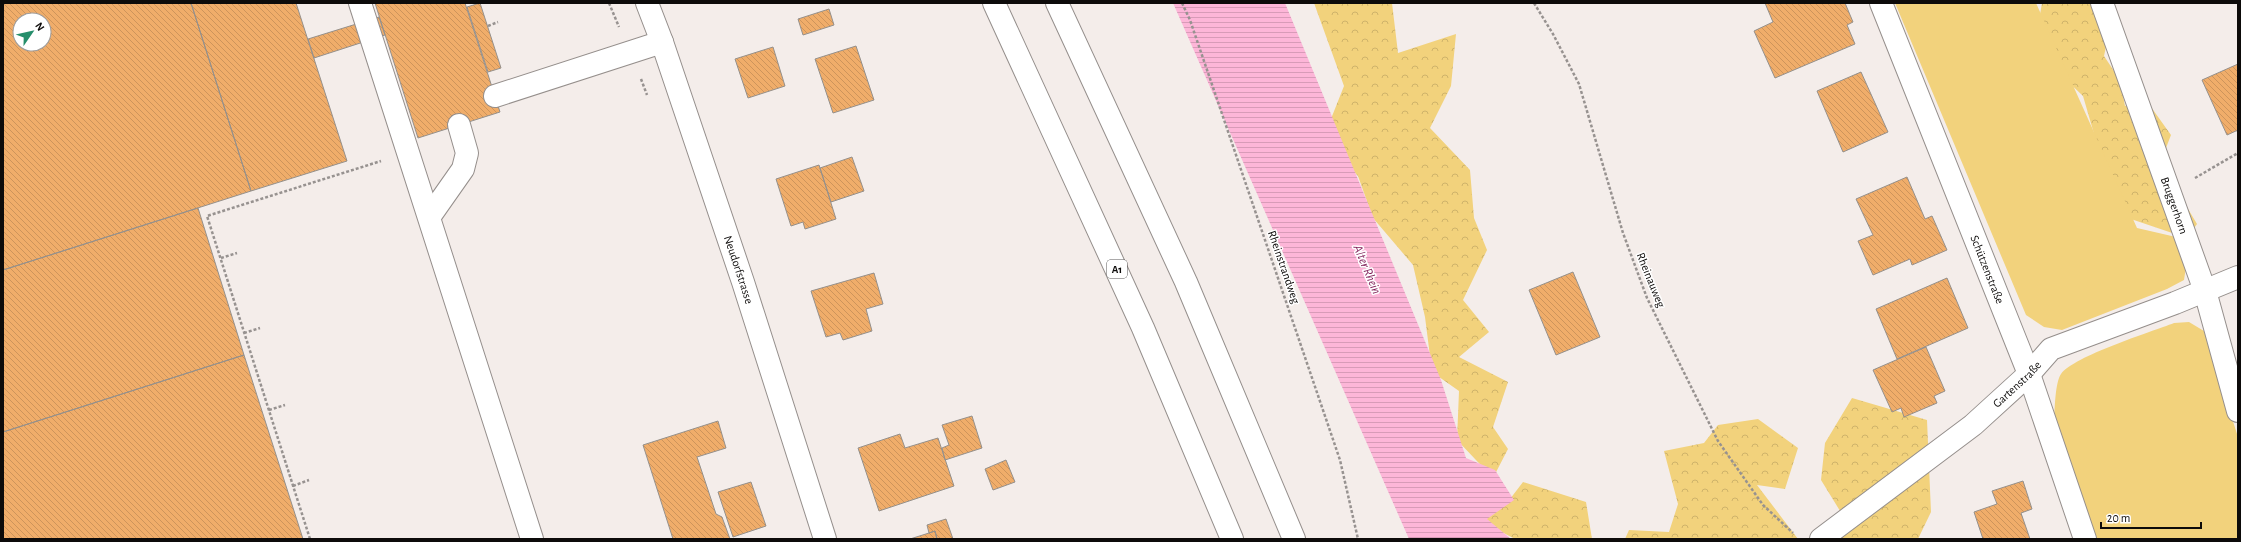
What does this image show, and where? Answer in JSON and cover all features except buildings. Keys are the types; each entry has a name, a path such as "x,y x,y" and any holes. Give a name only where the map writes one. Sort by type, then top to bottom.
{"main road":[{"path":"360,3 430,216 532,539"},
{"name":"Neudorfstrasse","path":"647,3 662,42 740,274 825,539"},
{"name":"A1","path":"994,3 1143,328 1232,539"},
{"path":"1057,3 1186,282 1294,539"},
{"name":"Schützenstraße","path":"1881,3 2029,374 2085,539"},
{"name":"Bruggerhorn","path":"2102,3 2205,291 2238,411"},
{"path":"495,96 662,42"},
{"path":"430,216 463,169 467,154 459,125"},
{"name":"Gartenstraße","path":"1821,539 1973,425 2029,374 2051,349 2205,291 2238,277"}],"path":[{"name":"Rheinstrandweg","path":"1182,3 1196,35 1340,460 1358,539"},
{"name":"Rheinauweg","path":"1534,3 1553,34 1578,84 1623,233 1650,305 1718,440 1763,505 1794,534"},
{"path":"488,26 498,22"},
{"path":"2170,193 2238,153"},
{"path":"310,539 207,216 385,159"},
{"path":"221,258 237,253"},
{"path":"244,333 260,328"},
{"path":"269,410 285,405"},
{"path":"293,486 309,480"}],"green space":[{"path":"1314,3 1392,3 1398,53 1456,34 1451,86 1430,128 1470,170 1474,218 1487,250 1463,300 1489,332 1459,357 1508,382 1493,427 1508,449 1493,478 1457,440 1459,391 1432,372 1425,317 1413,265 1373,218 1358,176 1323,139 1344,86"},
{"path":"1895,3 2036,3 2137,228 2176,237 2186,267 2184,280 2167,289 2062,330 2044,327 2026,315"},
{"path":"2042,3 2103,3 2113,14 2104,56 2120,80 2125,106 2146,100 2171,135 2159,166 2175,187 2197,224 2187,238 2122,216 2097,144 2083,96 2034,49"},
{"path":"2189,322 2204,331 2238,437 2238,539 2095,539 2054,419 2056,389 2059,378 2061,374 2069,367 2096,352 2174,323"},
{"path":"1852,398 1927,420 1931,512 1918,539 1839,539 1845,519 1821,480 1825,443"},
{"path":"1758,419 1798,448 1785,489 1757,485 1798,539 1625,539 1629,530 1669,532 1678,504 1664,451 1704,443 1718,425"},
{"path":"1523,482 1586,502 1592,539 1515,539 1479,520 1510,499"}],"water":[{"name":"Alter Rhein","path":"1173,3 1285,3 1441,380 1466,458 1495,470 1514,500 1487,519 1511,539 1409,539"}]}
